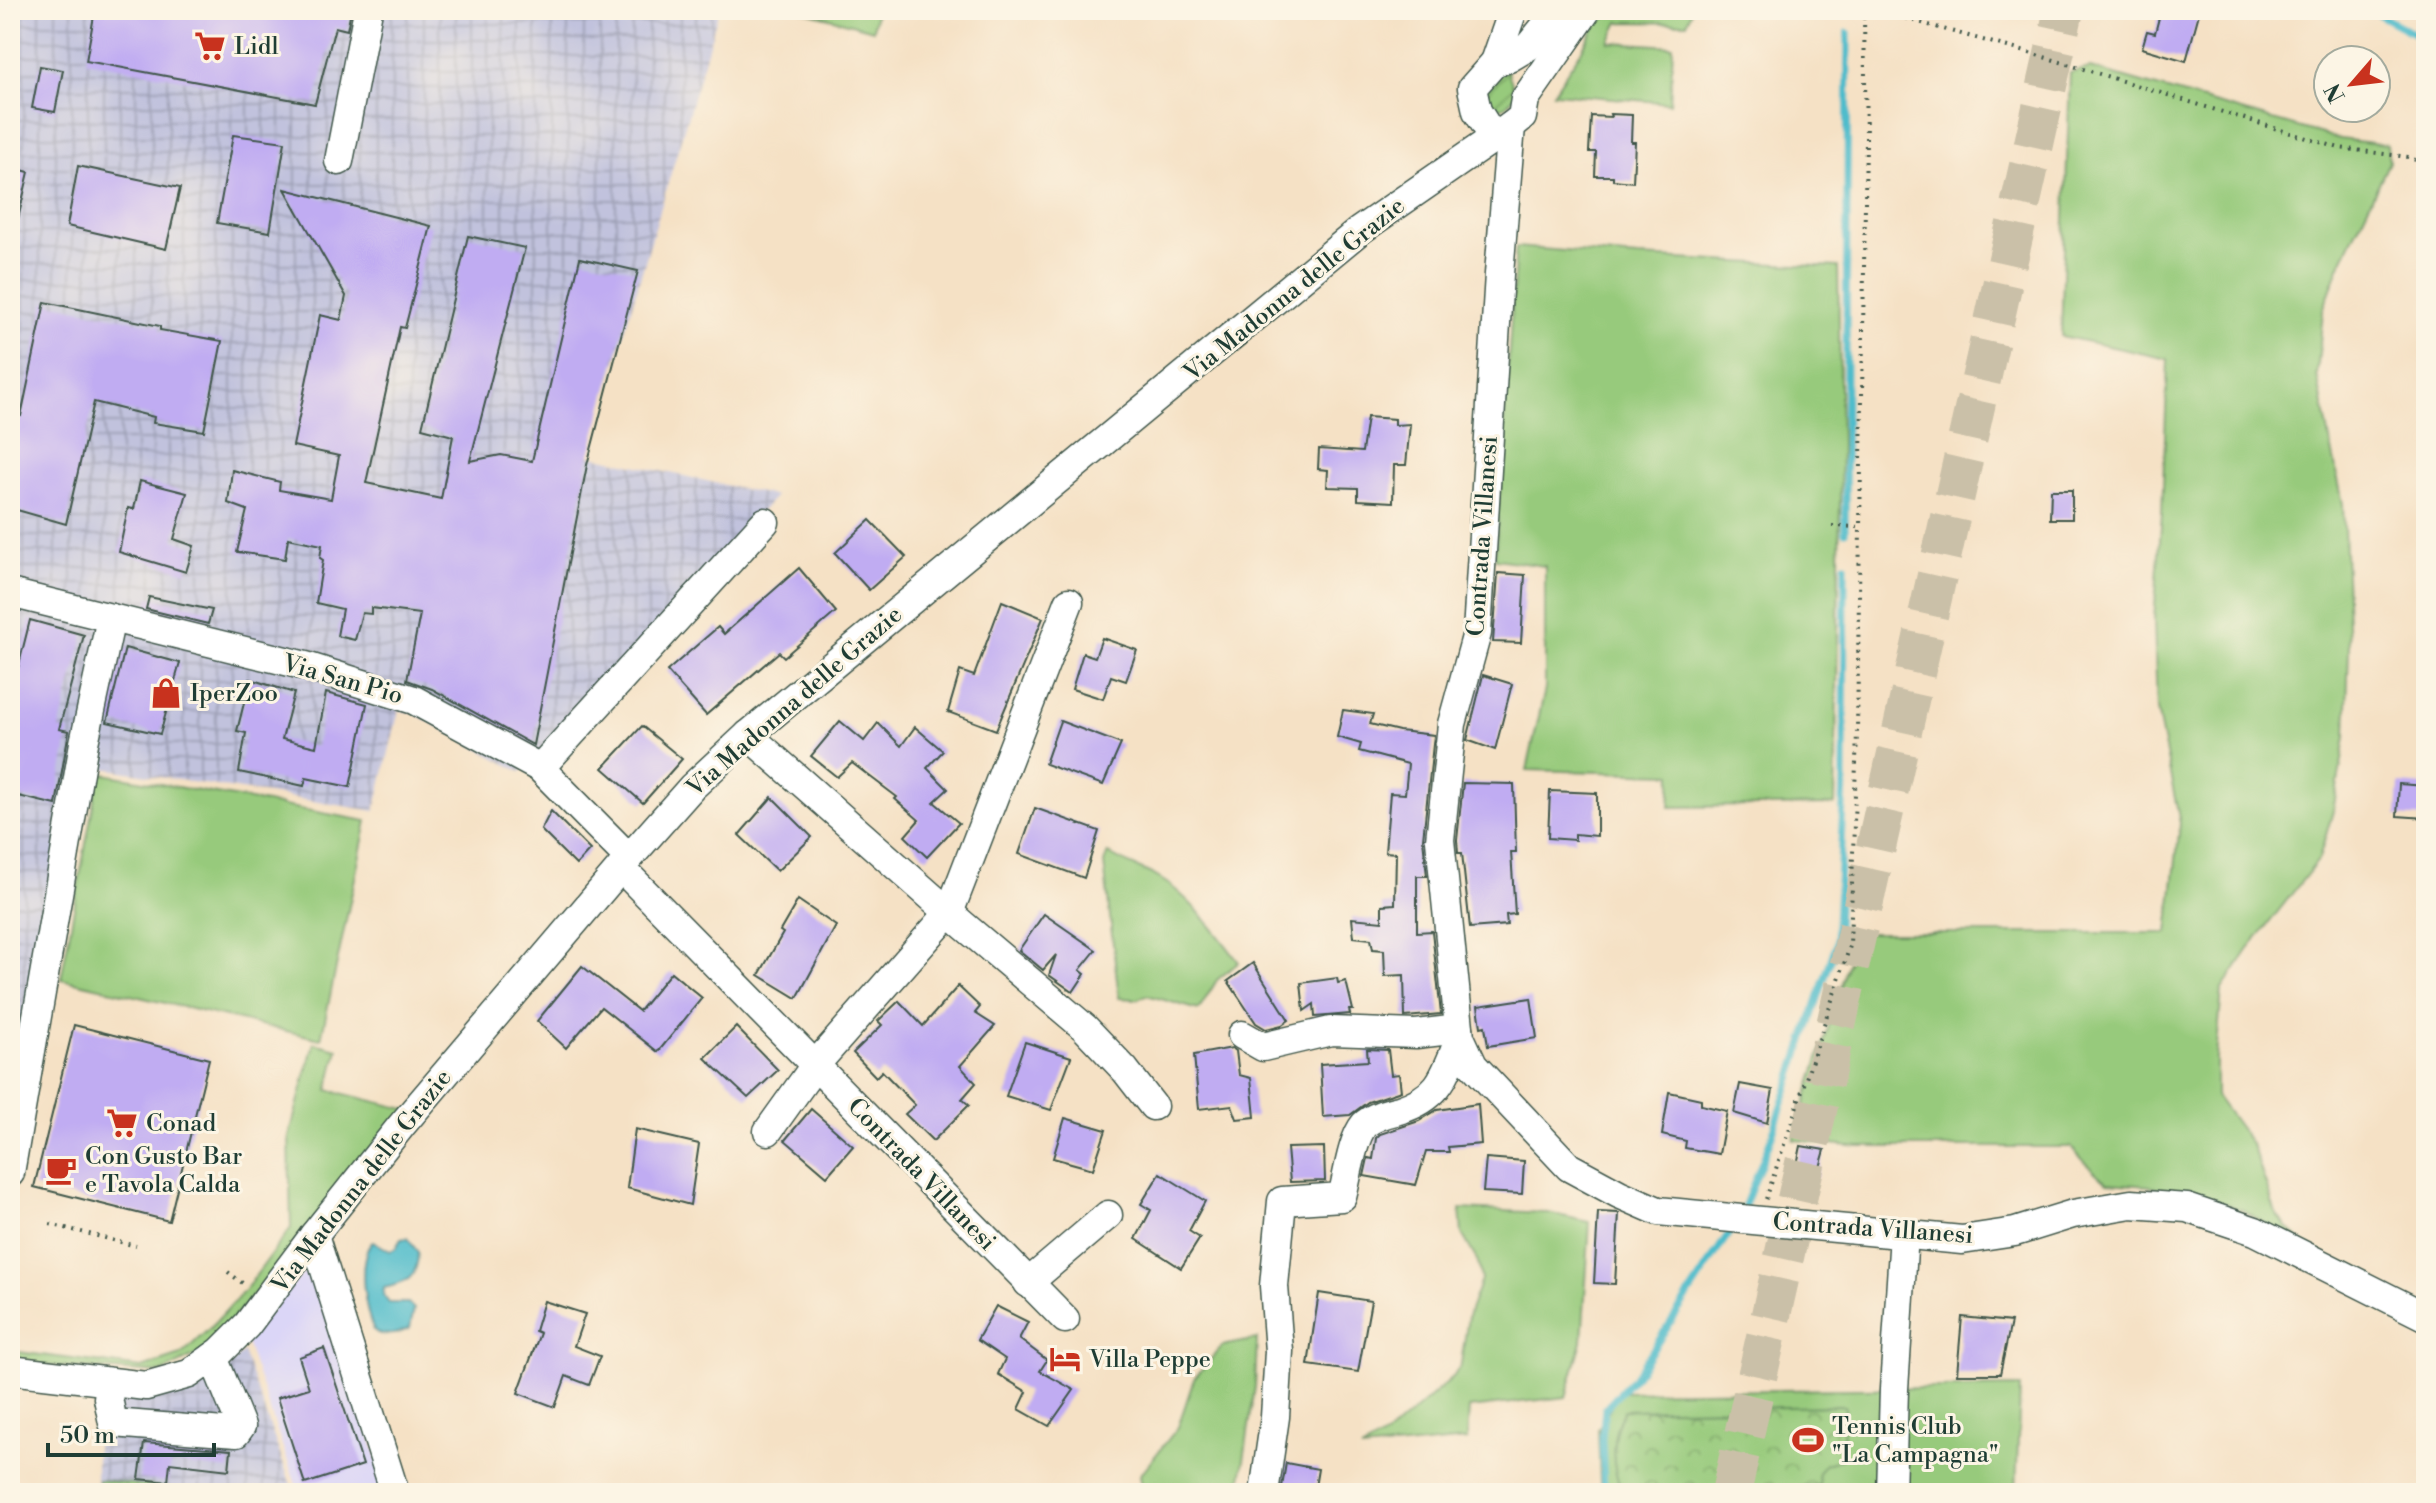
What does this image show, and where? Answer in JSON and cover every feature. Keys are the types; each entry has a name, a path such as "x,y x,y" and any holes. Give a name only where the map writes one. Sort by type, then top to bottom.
{"street":[{"path":"339,161 368,10"},
{"path":"1513,10 1502,60 1525,99"},
{"path":"1558,10 1529,46 1502,60 1472,88 1477,111 1502,132 1522,117 1525,99 1587,10"},
{"name":"Via Madonna delle Grazie","path":"10,1370 146,1386 179,1378 213,1357 247,1325 401,1126 692,787 748,735 1359,231 1502,132"},
{"name":"Contrada Villanesi","path":"1502,132 1499,274 1477,633 1452,724 1440,840 1459,1033 1473,1065 1569,1167 1658,1211 1962,1240 2015,1232 2073,1214 2131,1204 2187,1208 2255,1231 2426,1317"},
{"path":"540,768 765,522"},
{"name":"Via San Pio","path":"10,593 306,666 414,700 540,768 625,863"},
{"path":"768,1131 816,1064 949,913 1069,602"},
{"path":"10,1173 84,743 111,618"},
{"path":"748,735 949,913 1085,1028 1125,1070 1153,1106"},
{"name":"Contrada Villanesi","path":"625,863 1065,1319"},
{"path":"1242,1035 1263,1047 1331,1031 1459,1033"},
{"name":"Contrada Villanesi","path":"1264,1493 1275,1417 1279,1351 1274,1286 1282,1201 1342,1197 1364,1125 1379,1116 1416,1105 1441,1084 1459,1033"},
{"path":"1028,1283 1108,1215"},
{"path":"1891,1493 1904,1234"},
{"path":"314,1235 395,1493"},
{"path":"111,1384 108,1398 113,1423 236,1433 241,1426 213,1357"}],"path":[{"path":"1807,10 1864,18"},
{"path":"1757,1220 1850,946 1857,731 1866,138 1865,10"},
{"path":"1875,10 2051,59 2339,148 2408,157 2426,164"},
{"path":"1832,526 1859,527"},
{"path":"50,1224 136,1246"},
{"path":"228,1272 245,1285"}],"shaded area":[{"path":"10,10 719,10 588,455 775,496 521,772 415,714 399,710 375,811 78,764 10,1108"},
{"path":"315,1260 388,1493 299,1493 245,1340"},
{"path":"243,1352 294,1493 213,1493 96,1482 96,1397 127,1400 160,1398 221,1374"}],"green space":[{"path":"800,10 876,10 873,30"},
{"path":"1603,10 1692,10 1687,23 1619,22 1609,42 1673,46 1670,103 1553,93 1583,48"},
{"path":"2090,68 2340,139 2387,145 2389,162 2340,265 2323,310 2317,375 2343,504 2349,648 2346,737 2333,811 2319,859 2251,946 2222,989 2216,1058 2216,1096 2252,1145 2277,1216 2312,1254 2245,1211 2215,1200 2151,1186 2107,1183 2071,1147 1859,1147 1794,1140 1857,933 2168,933 2180,823 2157,710 2154,619 2168,359 2061,336 2070,73"},
{"path":"1507,70 1516,94 1506,106 1490,111 1481,81"},
{"path":"1516,247 1638,257 1838,267 1841,444 1835,805 1670,807 1672,774 1527,770 1545,689 1545,566 1495,559"},
{"path":"99,773 367,821 321,1039 61,979"},
{"path":"1108,853 1159,878 1181,894 1239,962 1217,980 1199,1010 1147,995 1138,999 1119,998 1104,863"},
{"path":"314,1043 338,1049 328,1090 410,1110 214,1341 204,1351 161,1373 10,1363 10,1351 142,1368 181,1355 211,1327 245,1290 291,1228 289,1137"},
{"path":"1460,1209 1548,1213 1590,1222 1582,1341 1566,1397 1469,1408 1467,1440 1361,1450 1388,1434 1454,1376 1461,1364 1468,1316 1481,1280 1478,1262 1462,1234"},
{"path":"1257,1339 1255,1387 1239,1493 1143,1493 1140,1475 1178,1427 1194,1379 1222,1346"},
{"name":"Tennis Club \"La Campagna\"","path":"2020,1387 2016,1493 1603,1493 1600,1482 1598,1429 1619,1392"},
{"path":"1845,1406 1842,1459 1825,1464 1818,1473 1819,1486 1623,1493 1619,1483 1613,1451 1616,1430 1624,1410"},
{"path":"98,1480 213,1493 97,1493"}],"water":[{"path":"407,1238 418,1252 416,1268 404,1282 384,1288 383,1295 389,1303 408,1303 414,1309 410,1328 393,1334 380,1334 375,1332 371,1323 364,1285 363,1272 368,1249 373,1241 390,1251 401,1239"}],"building":[{"name":"Lidl","path":"95,10 351,10 347,30 335,27 315,104 86,61"},
{"path":"2161,10 2200,10 2186,61 2142,48 2147,31 2155,33"},
{"path":"40,66 63,70 55,112 32,108"},
{"path":"1610,114 1632,115 1631,142 1635,142 1633,182 1613,180 1613,176 1595,176 1596,152 1589,152 1591,116 1611,117"},
{"path":"233,135 285,142 270,232 217,223"},
{"path":"78,166 180,188 166,249 67,226"},
{"path":"10,167 29,172 17,223 10,223"},
{"path":"285,189 431,226 405,328 400,327 366,483 441,499 453,436 422,428 468,236 525,248 470,461 501,455 532,461 580,258 638,271 587,465 533,745 432,689 407,680 420,614 371,608 371,614 362,613 355,640 337,636 342,609 316,603 323,560 320,558 322,545 288,538 285,559 237,552 247,510 228,503 232,470 280,482 279,490 331,499 339,456 293,446 320,315 341,320 346,296"},
{"path":"45,302 160,326 160,330 222,341 204,431 153,423 154,417 94,402 66,524 10,508 10,413 21,416"},
{"path":"1367,417 1395,419 1395,425 1410,424 1406,465 1394,465 1393,502 1358,500 1358,488 1327,487 1328,470 1318,469 1319,449 1362,452"},
{"path":"140,481 187,493 174,539 194,546 186,572 119,552 128,508 134,509"},
{"path":"2051,490 2072,490 2072,519 2050,519"},
{"path":"870,520 906,557 869,590 835,553"},
{"path":"799,568 836,612 784,657 779,652 706,715 667,671 718,627 724,634"},
{"path":"1498,573 1525,575 1521,643 1493,642"},
{"path":"149,597 212,610 208,624 146,609"},
{"path":"1002,601 1043,618 996,730 948,712 960,671 974,676"},
{"path":"30,620 84,635 59,729 69,731 56,805 10,794 10,700"},
{"path":"1102,638 1137,650 1126,681 1111,676 1103,699 1072,689 1083,653 1095,657"},
{"path":"125,648 180,663 160,734 107,722"},
{"path":"1483,675 1512,684 1495,750 1467,740"},
{"path":"250,679 294,693 282,739 316,747 326,693 367,704 350,787 306,778 304,786 239,772 246,733 237,731"},
{"path":"1343,710 1373,714 1370,724 1434,735 1423,839 1427,876 1417,876 1417,932 1432,931 1441,1014 1405,1017 1404,975 1385,976 1384,950 1373,949 1371,939 1354,937 1352,918 1382,921 1382,905 1395,904 1396,853 1385,852 1390,793 1405,794 1408,764 1359,751 1361,744 1337,737"},
{"path":"840,721 864,741 878,723 901,746 915,727 943,751 927,768 948,789 934,802 959,823 927,857 905,836 919,820 895,799 897,797 852,763 837,777 811,756"},
{"path":"1060,721 1121,744 1103,785 1045,764"},
{"path":"642,726 682,759 643,803 603,768"},
{"path":"1463,783 1514,784 1516,852 1511,852 1515,914 1506,915 1507,925 1470,928 1462,853 1458,853 1457,840"},
{"path":"2399,784 2426,786 2426,818 2397,816"},
{"path":"1550,791 1597,793 1597,836 1575,834 1575,840 1548,838"},
{"path":"772,797 812,837 777,871 739,835"},
{"path":"1035,808 1099,831 1084,878 1019,854"},
{"path":"551,811 590,850 576,865 541,830"},
{"path":"798,900 836,926 797,998 759,975"},
{"path":"1044,914 1096,950 1080,970 1085,974 1073,992 1049,975 1056,955 1043,970 1019,950"},
{"path":"1253,963 1289,1020 1282,1025 1266,1029 1256,1023 1228,981"},
{"path":"582,966 639,1011 671,972 702,998 658,1052 601,1007 566,1048 537,1021"},
{"path":"1337,978 1338,983 1346,981 1353,1010 1349,1010 1350,1014 1315,1017 1314,1004 1304,1011 1301,983"},
{"path":"958,986 980,1007 975,1013 995,1026 960,1066 976,1083 962,1099 969,1105 933,1141 905,1114 915,1105 882,1071 876,1077 853,1053 882,1025 878,1021 899,1001 923,1026"},
{"path":"1531,998 1537,1038 1488,1046 1478,1006"},
{"name":"Conad","path":"74,1025 209,1059 169,1221 34,1187"},
{"path":"736,1027 778,1070 748,1098 705,1058"},
{"path":"1025,1042 1071,1057 1051,1110 1006,1096"},
{"path":"1232,1048 1236,1051 1239,1075 1251,1078 1255,1117 1237,1119 1232,1105 1199,1109 1194,1055"},
{"path":"1367,1049 1388,1050 1391,1075 1399,1074 1401,1091 1368,1102 1350,1115 1323,1117 1320,1064 1368,1061"},
{"path":"1740,1084 1773,1090 1767,1123 1734,1113"},
{"path":"1669,1092 1701,1099 1701,1105 1727,1111 1719,1154 1685,1148 1686,1141 1662,1135"},
{"path":"1478,1104 1481,1144 1448,1147 1449,1152 1426,1152 1416,1185 1364,1176 1368,1158 1373,1159 1376,1138 1380,1134 1419,1121 1437,1110"},
{"path":"811,1109 853,1146 827,1176 785,1140"},
{"path":"1065,1118 1106,1130 1093,1169 1053,1158"},
{"path":"635,1129 699,1144 690,1205 627,1188"},
{"path":"1801,1146 1825,1150 1817,1178 1795,1174"},
{"path":"1324,1147 1325,1181 1290,1182 1287,1148"},
{"path":"1486,1158 1524,1161 1522,1194 1483,1192"},
{"path":"1160,1173 1205,1201 1189,1231 1200,1238 1181,1268 1136,1239 1151,1210 1141,1204"},
{"path":"1598,1212 1619,1213 1615,1284 1594,1283"},
{"path":"1319,1293 1371,1301 1358,1372 1308,1365"},
{"path":"544,1301 585,1314 574,1346 600,1356 589,1385 566,1376 555,1407 518,1393 540,1333 535,1331"},
{"path":"996,1306 1028,1322 1019,1339 1047,1360 1040,1371 1074,1390 1049,1426 1019,1409 1027,1392 998,1374 1005,1359 977,1340"},
{"path":"1962,1317 2011,1322 2000,1374 1957,1374"},
{"path":"324,1348 363,1465 305,1484 277,1398 309,1388 299,1357"},
{"path":"144,1443 231,1450 229,1470 170,1463 168,1482 139,1479"},
{"path":"1286,1463 1318,1469 1314,1493 1281,1493"}],"waterway":[{"path":"2370,10 2426,40"},
{"path":"1845,532 1848,33"},
{"path":"1745,1205 1772,1136 1836,944 1844,784 1845,565"},
{"path":"1604,1490 1602,1438 1605,1409 1637,1374 1729,1233"}],"tunnel":[{"path":"1731,1493 2064,10"}],"place":[{"name":"Lidl","path":"210,46"},
{"name":"IperZoo","path":"166,693"},
{"name":"Conad","path":"122,1123"},
{"name":"Con Gusto Bar e Tavola Calda","path":"61,1170"},
{"name":"Villa Peppe","path":"1065,1359"},
{"name":"Tennis Club \"La Campagna\"","path":"1808,1440"}]}
